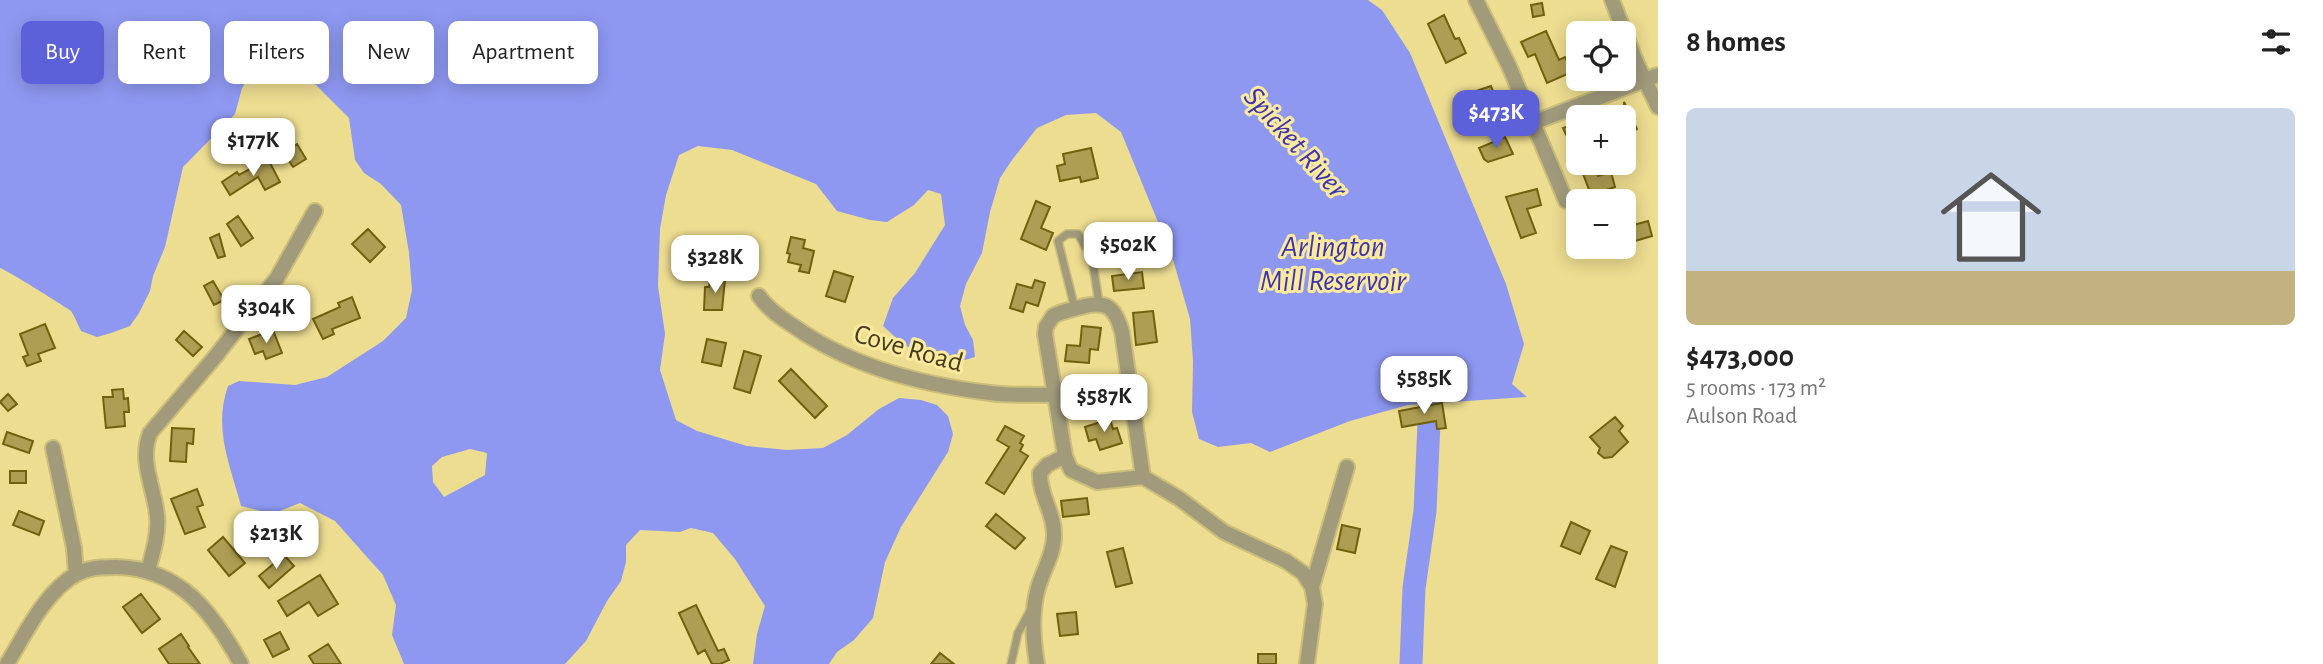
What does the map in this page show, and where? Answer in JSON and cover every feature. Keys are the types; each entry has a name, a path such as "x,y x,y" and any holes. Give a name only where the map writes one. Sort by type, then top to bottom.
{"street":[{"path":"1476,0 1535,122 1566,201"},
{"path":"1612,0 1651,77 1658,107"},
{"path":"1535,122 1651,77"},
{"path":"148,570 158,518 145,460 145,446 150,433 215,357 277,278 315,211"},
{"name":"Cove Road","path":"762,300 812,339 850,359 874,367 944,385 992,393 1054,395"},
{"path":"1143,477 1122,332 1114,313 1099,303 1053,316 1046,327 1054,395 1065,456 1071,470 1093,481 1102,482 1143,477 1180,499 1224,532 1286,561 1303,573 1312,587 1315,604 1307,664"},
{"path":"53,448 74,548 76,574"},
{"path":"1037,664 1035,601 1054,544 1055,532 1042,491 1041,472 1046,465 1065,456"},
{"path":"1312,587 1347,467"},
{"path":"7,664 46,603 65,582 92,567 148,570 191,594 221,628 241,664"}],"lane":[{"path":"1075,309 1058,241 1066,234 1078,234 1088,251 1099,303"},
{"path":"1011,664 1018,633 1035,601"}],"water":[{"name":"Arlington Mill Reservoir","path":"0,0 1368,0 1382,10 1410,53 1506,284 1524,344 1512,384 1527,397 1408,405 1350,421 1270,452 1251,443 1218,447 1199,439 1192,412 1190,319 1172,256 1121,132 1096,113 1066,115 1037,128 1000,178 982,253 966,284 960,306 965,325 973,340 975,357 965,360 905,346 883,326 893,298 915,273 945,225 941,194 928,190 914,205 887,222 870,220 837,211 816,184 732,150 698,146 679,155 666,195 660,229 658,286 665,334 660,370 676,420 697,431 747,446 787,450 823,448 847,435 879,409 899,398 937,405 948,416 953,434 948,452 901,527 885,562 873,618 854,640 837,652 829,664 753,664 757,634 765,606 735,559 713,533 691,528 680,532 640,530 626,545 626,562 621,581 586,641 565,664 404,664 392,635 396,605 383,575 335,521 300,503 272,514 241,506 223,432 222,417 228,386 239,381 295,385 327,377 383,341 406,318 412,290 401,205 381,184 364,173 355,160 349,118 315,84 329,84 329,21 224,21 224,84 245,84 235,114 183,167 165,247 150,291 130,326 97,337 81,331 71,311 0,268","holes":["470,449 487,453 485,475 444,497 433,482 432,466 442,457"]}],"building":[{"path":"1542,3 1544,15 1533,17 1531,5"},
{"path":"1444,15 1455,39 1459,38 1466,53 1446,63 1428,24"},
{"path":"1546,31 1559,60 1565,57 1566,59 1566,75 1547,83 1535,54 1528,57 1521,42"},
{"path":"1491,86 1498,104 1491,106 1492,111 1484,115 1478,107 1466,110 1461,96"},
{"path":"1505,137 1513,154 1488,162 1484,159 1479,148"},
{"path":"297,144 306,159 293,167 283,152"},
{"path":"1091,148 1098,178 1081,182 1080,177 1060,181 1057,166 1065,164 1063,154"},
{"path":"268,159 280,182 265,190 258,177 230,195 222,182 237,172 239,175"},
{"path":"1584,175 1612,175 1615,187 1589,189"},
{"path":"1537,189 1541,205 1527,209 1536,233 1521,238 1506,197"},
{"path":"1036,201 1050,207 1041,228 1053,233 1046,250 1021,239"},
{"path":"238,216 253,238 241,246 227,224"},
{"path":"1648,221 1652,236 1636,241 1636,224"},
{"path":"368,229 385,247 370,262 352,244"},
{"path":"219,234 225,256 218,258 210,238"},
{"path":"791,237 805,240 803,248 814,251 809,273 799,271 801,265 788,262"},
{"path":"834,271 853,277 845,302 826,296"},
{"path":"1142,272 1144,288 1114,291 1112,276"},
{"path":"710,278 725,279 722,310 704,310 705,287 709,287"},
{"path":"1035,280 1045,283 1038,306 1026,302 1023,312 1010,308 1017,284 1032,288"},
{"path":"213,281 224,300 214,305 204,286"},
{"path":"352,297 360,318 332,329 334,334 323,339 313,319 340,307 338,303"},
{"path":"1153,311 1157,342 1136,345 1133,313"},
{"path":"45,324 55,348 38,354 41,361 27,366 23,357 28,355 20,334"},
{"path":"1082,326 1101,328 1098,350 1090,349 1089,363 1065,361 1067,345 1080,346"},
{"path":"273,330 282,353 266,359 263,351 255,354 249,339"},
{"path":"184,331 202,347 193,356 176,340"},
{"path":"707,339 726,343 721,366 702,362"},
{"path":"744,351 761,356 750,393 734,388"},
{"path":"791,369 827,406 815,418 779,381"},
{"path":"123,389 124,399 128,398 129,412 124,412 125,426 106,428 103,397 113,397 112,390"},
{"path":"8,394 17,404 8,411 0,402"},
{"path":"1442,403 1446,428 1437,429 1436,421 1402,427 1399,411"},
{"path":"1615,417 1623,426 1619,431 1628,442 1612,457 1604,458 1598,453 1600,448 1590,437"},
{"path":"1110,419 1113,429 1117,428 1122,443 1100,450 1096,439 1089,441 1085,427"},
{"path":"1005,426 1024,436 1020,451 1028,456 1004,494 986,483 1009,447 997,440"},
{"path":"172,428 194,429 193,444 187,443 186,462 170,461"},
{"path":"7,432 33,441 29,453 3,444"},
{"path":"10,471 26,471 26,483 10,483"},
{"path":"197,489 203,505 197,507 205,527 185,534 171,499"},
{"path":"1087,498 1089,514 1063,517 1061,501"},
{"path":"19,511 44,521 39,535 13,525"},
{"path":"996,514 1025,538 1015,549 986,526"},
{"path":"1571,522 1590,531 1580,554 1561,546"},
{"path":"1342,525 1360,529 1355,553 1337,549"},
{"path":"223,537 245,563 229,576 208,550"},
{"path":"1611,546 1627,552 1615,587 1596,579"},
{"path":"1123,548 1132,583 1116,587 1107,552"},
{"path":"284,555 294,566 269,588 259,576"},
{"path":"320,575 338,604 318,616 309,602 287,616 278,601"},
{"path":"141,594 160,619 142,633 123,607"},
{"path":"696,605 718,651 724,649 729,660 712,664 705,650 698,654 679,613"},
{"path":"1076,612 1078,634 1060,636 1057,614"},
{"path":"280,632 289,649 273,657 264,640"},
{"path":"181,634 200,664 169,664 159,649"},
{"path":"328,644 341,664 314,664 309,656"},
{"path":"940,653 954,664 931,664"},
{"path":"1258,654 1276,654 1276,664 1258,664"}],"waterway":[{"name":"Spicket River","path":"1411,664 1414,588 1425,511 1430,402 1420,375"}]}
